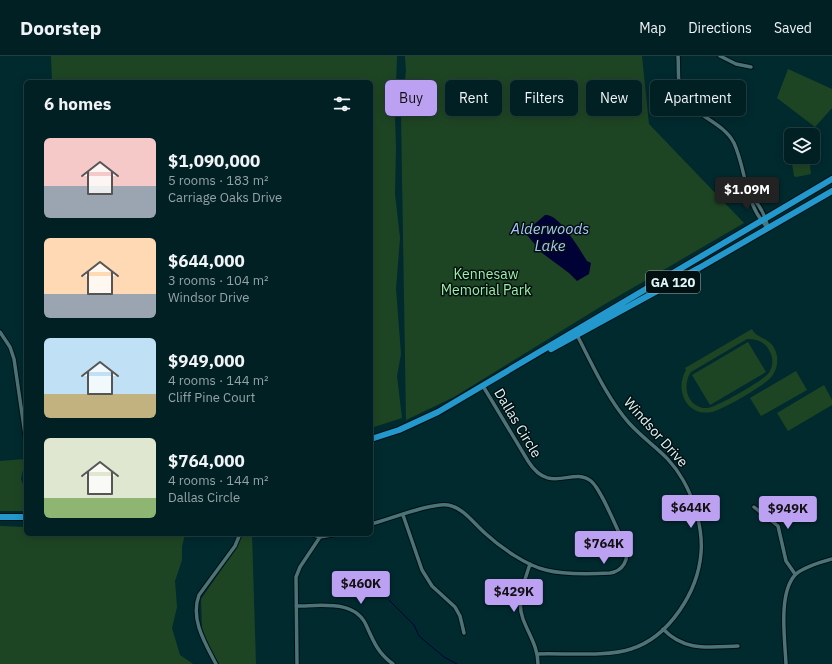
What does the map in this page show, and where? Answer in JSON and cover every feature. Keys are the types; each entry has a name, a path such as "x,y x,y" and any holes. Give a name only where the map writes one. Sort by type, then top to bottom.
{"highway":[{"name":"GA 120","path":"373,438 413,424 438,412 576,332 832,179"},
{"name":"GA 120","path":"576,332 699,268 832,191"},
{"path":"0,517 24,517"}],"street":[{"path":"678,56 680,87 683,97 689,104 719,125 730,136 750,195 755,199 768,228"},
{"path":"720,56 736,64 752,67"},
{"path":"0,332 10,347 14,359 24,427"},
{"name":"Windsor Drive","path":"537,654 621,652 647,642 663,629 687,599 699,562 701,547 697,517 687,487 664,453 635,430 624,417 595,371 576,332"},
{"name":"Dallas Circle","path":"373,523 439,505 453,506 464,513 489,537 530,564 551,572 610,573 617,571 624,566 627,554 626,548 593,483 588,479 578,477 551,479 536,472 483,386"},
{"path":"754,508 778,526 786,561 795,574"},
{"path":"403,515 422,570 432,586 455,607 460,616 464,633"},
{"path":"216,664 198,624 195,614 195,605 199,595 235,546 239,536"},
{"path":"317,536 326,536"},
{"path":"297,664 297,574 320,537"},
{"path":"786,664 785,597 787,589 795,574 832,559"},
{"path":"530,564 521,591 520,608 537,654 538,664"},
{"path":"296,606 340,606 355,610 364,620 376,648 393,664"},
{"path":"663,629 675,640 688,645 738,646"}],"green space":[{"path":"51,56 397,56 396,80 385,80 385,116 395,116 395,194 400,238 396,289 401,354 397,376 402,418 373,427 373,80 52,80"},
{"name":"Kennesaw Memorial Park","path":"405,56 642,56 649,124 744,223 605,304 454,397 406,420 401,116 437,116 437,80 405,80"},
{"path":"788,69 832,89 832,108 815,127 777,98"},
{"path":"792,164 810,164 811,174 796,177 794,176"},
{"path":"752,329 755,333 772,345 777,356 776,370 768,380 744,397 712,412 696,410 685,400 681,386 686,370 685,368","holes":["747,339 764,343 768,349 772,361 772,367 769,373 738,394 713,407 701,407 691,401 687,390 688,378 691,372"]},
{"path":"748,342 766,372 710,405 692,375"},
{"path":"796,371 807,390 761,416 750,398"},
{"path":"824,385 832,400 832,405 788,431 777,413"},
{"path":"24,459 21,479 24,487 24,511 0,511 0,461"},
{"path":"0,526 24,527 24,536 185,536 182,547 182,560 175,581 177,607 172,628 180,655 193,664 0,664"},
{"path":"241,536 252,536 256,664 219,664 208,645 202,628 201,599 237,547"}],"water":[{"name":"Alderwoods Lake","path":"545,215 551,216 569,233 587,261 591,263 589,274 577,281 569,273 542,253 527,235 530,228"}],"waterway":[{"path":"389,600 414,625 419,636 444,657 457,664"}]}
